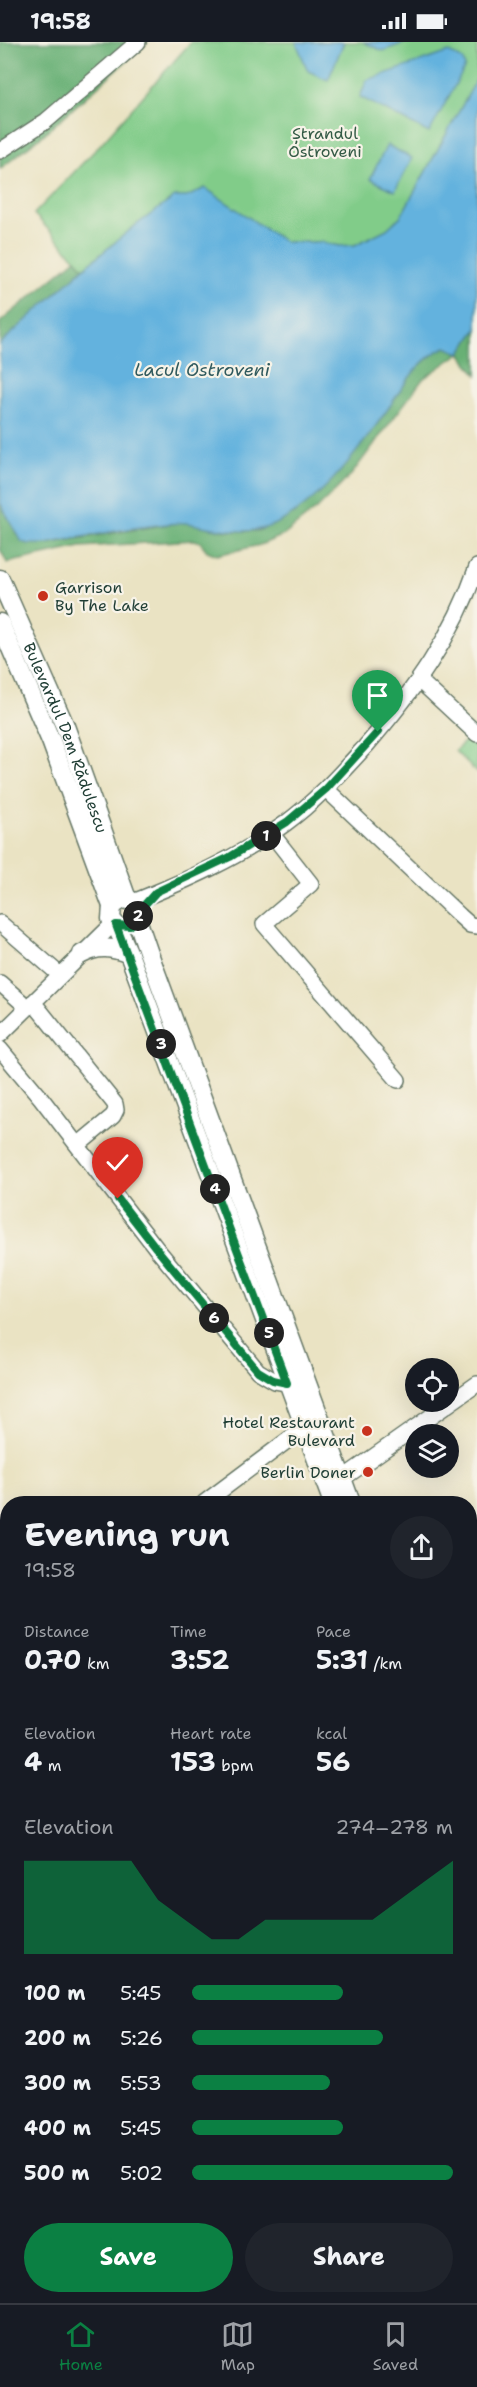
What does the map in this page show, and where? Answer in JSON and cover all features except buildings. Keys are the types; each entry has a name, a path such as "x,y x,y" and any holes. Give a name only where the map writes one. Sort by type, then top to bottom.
{"main road":[{"name":"Bulevardul Dem Rădulescu","path":"0,579 65,726 125,912 129,954 330,1496"},
{"name":"Bulevardul Dem Rădulescu","path":"0,622 125,912 348,1496"},
{"path":"82,954 90,949 104,948 117,949 129,954"}],"street":[{"path":"0,151 46,120 138,42"},
{"path":"0,1035 125,912 156,892 230,857 271,833 326,789 420,681 470,603 477,567"},
{"path":"420,681 477,734"},
{"path":"326,789 460,916 470,925 477,926"},
{"path":"271,833 311,884 264,924 398,1080"},
{"path":"0,923 60,975"},
{"path":"0,983 30,1005 115,1104 114,1116 78,1145"},
{"path":"0,1049 78,1145 156,1248 258,1371 273,1380 287,1383"},
{"path":"342,1479 477,1384"},
{"path":"213,1496 304,1428"}],"green space":[{"path":"0,42 148,42 44,134 0,169"},
{"name":"Ștrandul Ostroveni","path":"191,42 477,42 477,79 401,216 387,229 355,245 285,242 205,188 187,197 175,197 136,225 84,268 34,214 98,147"},
{"path":"76,259 84,268 0,344 0,322"},
{"path":"477,329 477,375 460,353"},
{"path":"446,347 460,353 423,379 351,475 319,507 284,535 260,545 217,555 207,551 200,542 195,540 81,547 7,563 0,549 0,503 17,535 45,544 183,522 227,531 258,531 293,514 318,494 339,472 378,423 415,369 437,351"},
{"path":"467,739 477,749 477,773 455,751"}],"water":[{"path":"296,42 344,42 328,80 308,71"},
{"path":"363,42 407,42 383,51"},
{"path":"449,52 463,60 465,67 429,133 360,97 367,80"},
{"name":"Lacul Ostroveni","path":"477,79 477,329 460,353 446,347 425,360 408,379 370,434 335,478 308,503 269,527 240,531 188,523 163,524 45,544 22,542 0,503 0,344 84,268 136,225 175,197 187,197 205,188 285,242 355,245 387,229 401,216"},
{"path":"387,145 412,158 395,191 370,179"}],"place":[{"name":"Garrison By The Lake","path":"43,596"},
{"name":"Hotel Restaurant Bulevard","path":"367,1431"},
{"name":"Berlin Doner","path":"368,1472"}],"route":[{"path":"118,1199 258,1371 273,1380 287,1383 116,925 130,926 137,919 138,912 156,892 230,857 287,822 326,789 378,732"}]}
